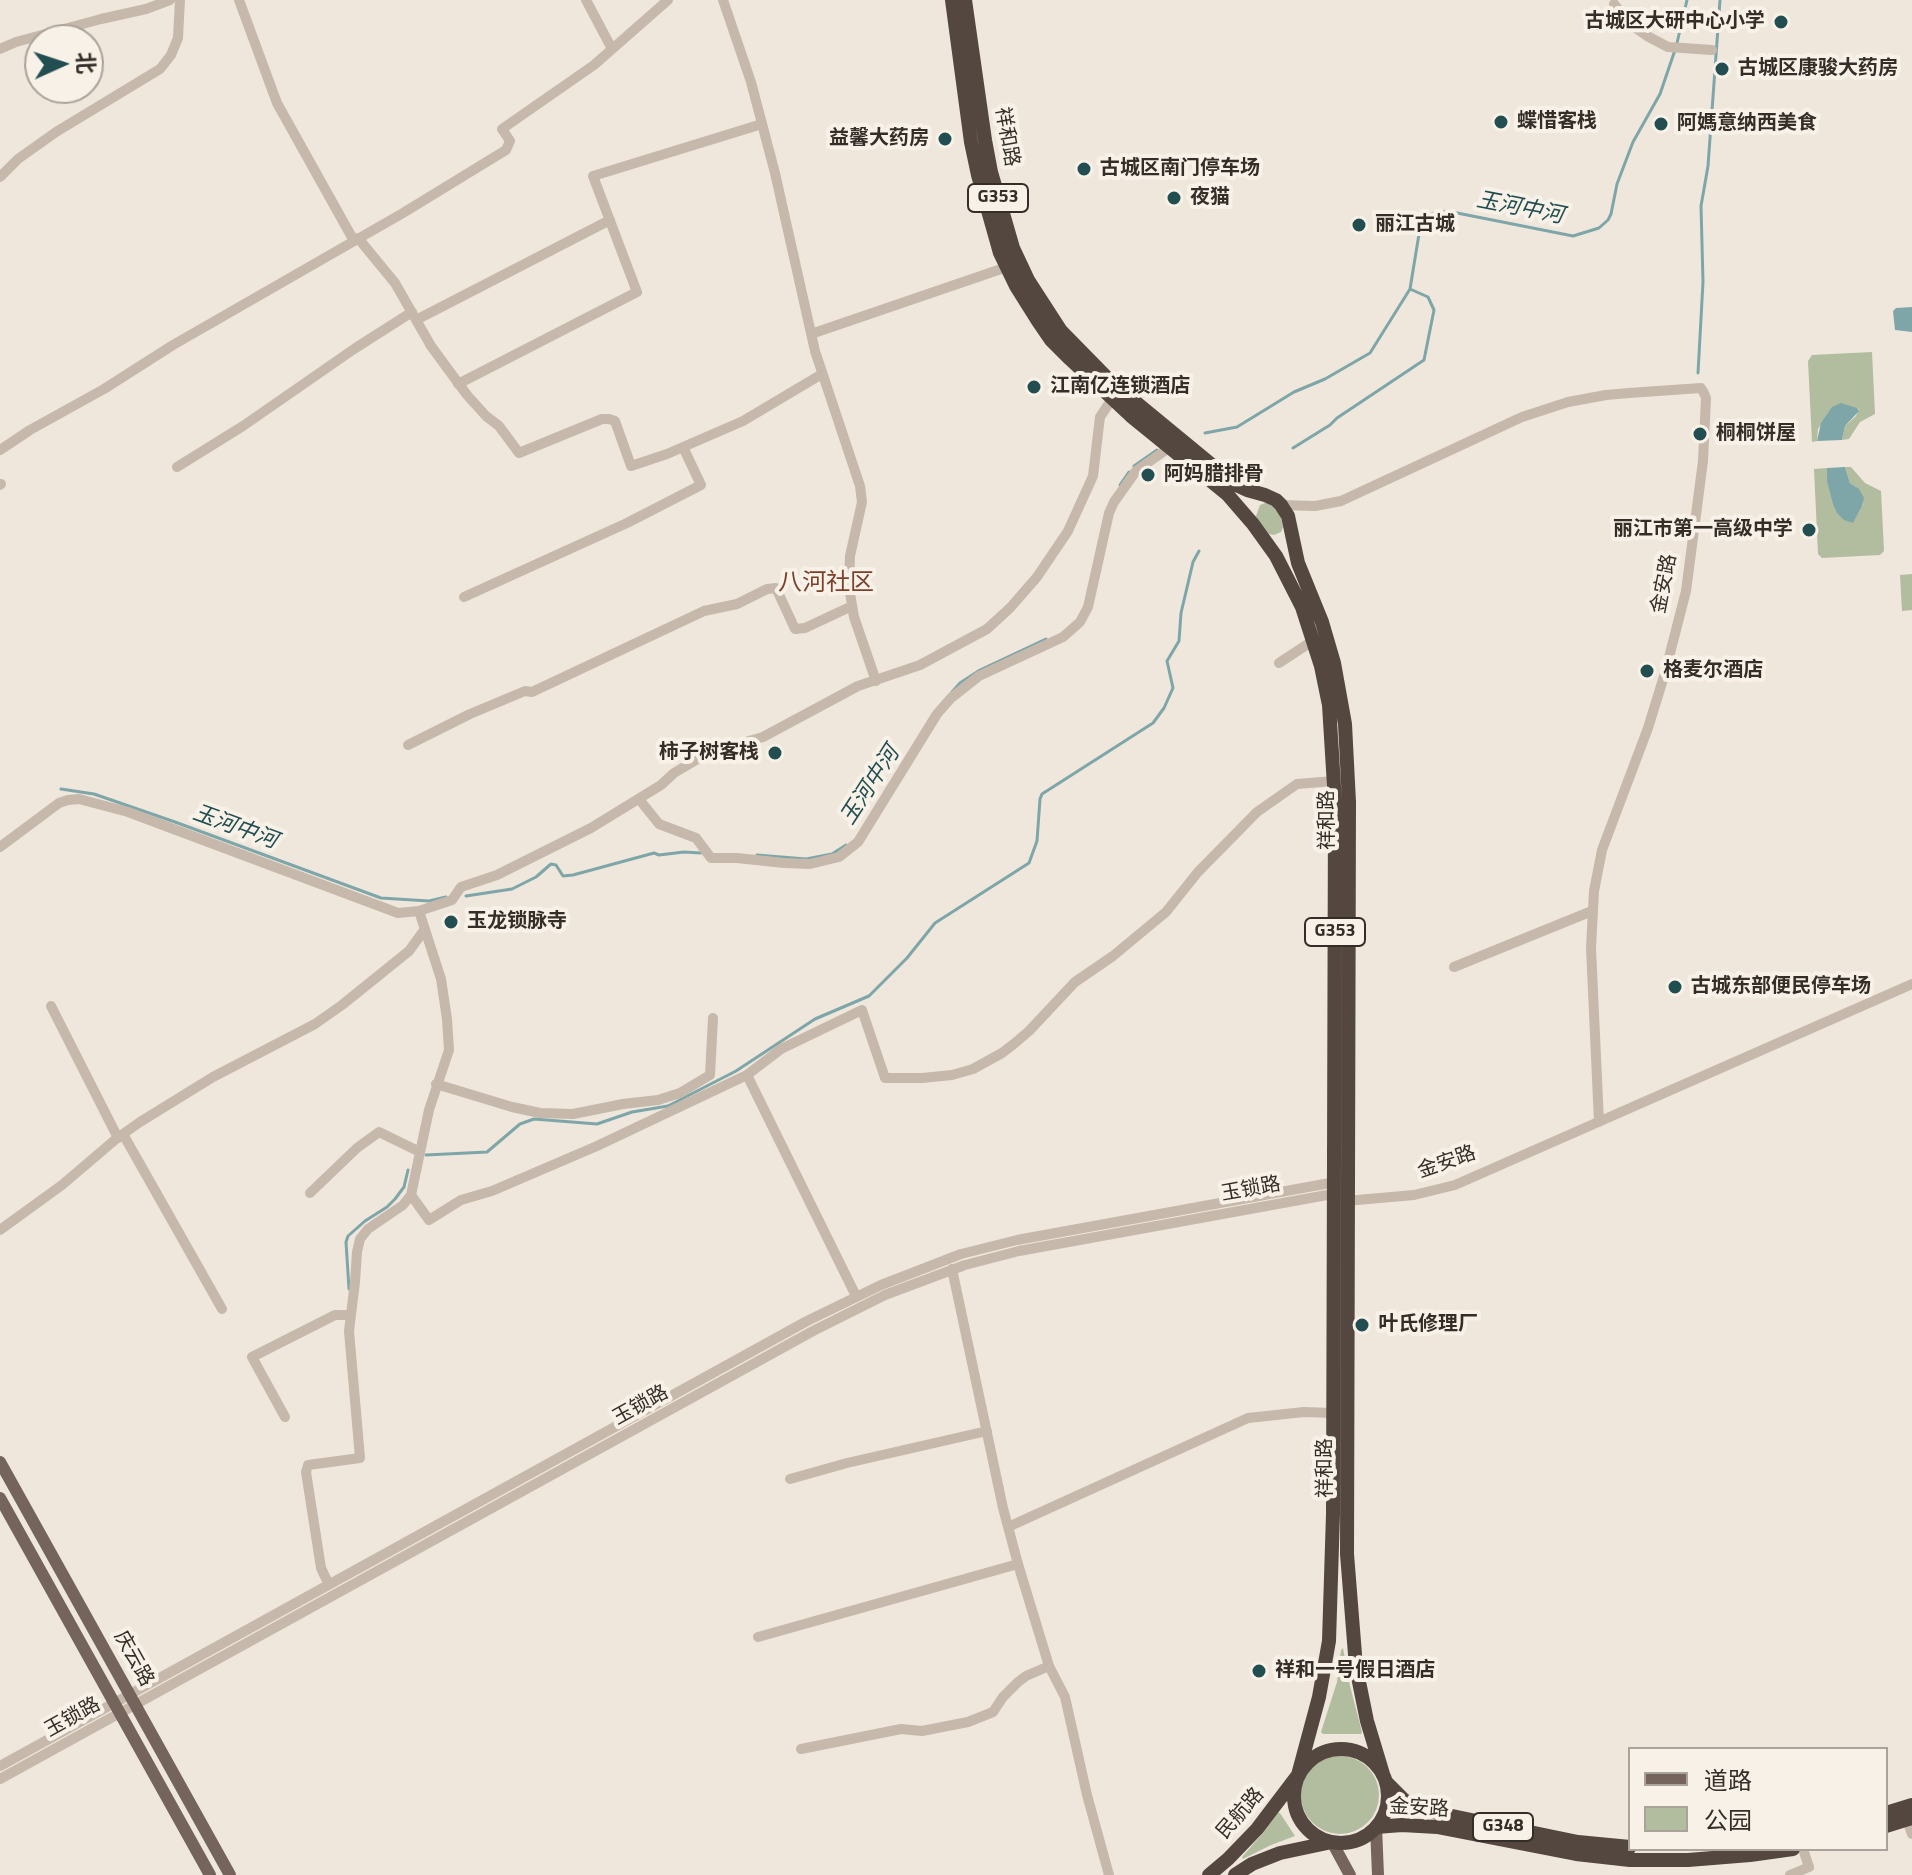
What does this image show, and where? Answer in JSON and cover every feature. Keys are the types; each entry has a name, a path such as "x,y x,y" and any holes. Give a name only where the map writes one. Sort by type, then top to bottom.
{"highway":[{"name":"祥和路","path":"952,0 971,142 987,208 1007,267 1025,302 1051,340 1112,399 1227,494 1245,514 1268,545 1294,590 1314,640 1329,705 1335,781 1349,1593 1361,1695 1384,1778"},
{"name":"祥和路","path":"965,0 991,172 1013,248 1037,295 1061,331 1111,382 1236,485 1276,500 1281,505 1288,516 1298,563 1328,642 1339,683 1345,724 1349,802 1329,1641 1319,1697 1298,1775"},
{"path":"1245,514 1248,500 1258,493"},
{"path":"1268,545 1282,541 1291,532"},
{"name":"G348","path":"1298,1775 1315,1756 1340,1748 1365,1755 1384,1778"},
{"path":"1298,1775 1294,1801 1299,1818 1310,1831 1332,1842"},
{"name":"民航路","path":"1209,1875 1257,1829 1298,1775"},
{"path":"1376,1827 1388,1800 1384,1778"},
{"name":"金安路","path":"1384,1778 1404,1800 1428,1811 1578,1842 1628,1847"},
{"path":"1888,1812 1912,1805"},
{"path":"1888,1825 1910,1819"},
{"name":"G348","path":"1332,1842 1357,1840 1376,1827"},
{"name":"金安路","path":"1376,1827 1437,1827 1576,1854 1630,1860 1688,1860 1779,1851"},
{"name":"民航路","path":"1235,1875 1252,1864 1280,1853 1332,1842"}],"main road":[{"name":"庆云路","path":"0,1462 230,1875"},
{"name":"庆云路","path":"0,1498 210,1875"},
{"path":"1376,1827 1378,1875"},
{"path":"1332,1842 1350,1875"}],"street":[{"path":"0,49 170,0"},
{"path":"0,177 18,159 56,132 160,69 171,55 178,38 180,0"},
{"path":"239,0 277,103 356,240 395,283 431,346 458,384 475,405 499,426 519,453 605,419 615,421 631,466 743,421 822,374"},
{"path":"586,0 612,49"},
{"path":"0,450 506,150 510,141 502,129 594,65 668,0"},
{"path":"723,0 751,82 822,374 862,494 861,513 850,556 849,587 876,681"},
{"path":"1614,4 1634,27 1668,47 1712,50"},
{"path":"458,384 637,292 593,176 762,124"},
{"path":"177,467 243,426 354,349 414,316 610,220"},
{"path":"811,334 1007,267"},
{"name":"金安路","path":"1281,505 1315,506 1341,501 1522,417 1552,407 1606,395 1701,388 1706,398 1703,461 1686,591 1657,701 1602,850 1592,911 1599,1122"},
{"path":"0,847 59,803 79,799 128,812 398,913 419,911 452,900 461,887 528,861 591,828 696,760 763,737 858,686 920,665 987,629 1037,577 1068,531 1093,476 1100,417 1112,399"},
{"path":"464,597 627,523 701,485 683,447"},
{"path":"639,799 659,824 696,838 711,858 810,864 839,857 858,842 937,714 951,698 979,676 1063,637 1080,622 1088,607 1114,502 1136,471 1170,447"},
{"path":"408,745 470,714 525,691 532,692 704,611 737,604 767,589 776,588 795,629 805,628 852,606"},
{"path":"1279,663 1314,640"},
{"path":"411,1195 429,1220 461,1200 492,1191 597,1146 747,1075 781,1049 862,1010 885,1078 952,1075 981,1066 1015,1043 1075,982 1113,956 1166,912 1198,872 1257,812 1297,784 1335,781"},
{"path":"329,1585 321,1568 306,1472 308,1465 360,1458 349,1331 357,1252 360,1239 368,1229 403,1205 411,1195 436,1084 449,1050 441,979 419,911"},
{"path":"1454,967 1592,911"},
{"path":"0,1230 62,1185 120,1136 168,1104 315,1024 409,951 425,929"},
{"name":"金安路","path":"1341,1190 1414,1195 1441,1189 1912,984"},
{"path":"51,1006 120,1136 222,1309"},
{"path":"436,1084 540,1113 573,1114 658,1100 680,1093 710,1075 713,1018"},
{"path":"747,1075 856,1296"},
{"path":"310,1193 357,1148 379,1132 420,1152"},
{"name":"玉锁路","path":"133,1699 836,1318 885,1295 952,1269 1019,1251 1341,1190"},
{"name":"玉锁路","path":"0,1779 329,1585 856,1296 934,1263 1017,1240 1341,1190"},
{"path":"952,1269 1008,1527 1049,1666 1065,1697 1109,1875"},
{"path":"285,1417 252,1357 335,1315 351,1315"},
{"path":"1008,1527 1248,1418 1304,1412 1333,1413"},
{"path":"790,1479 987,1431"},
{"path":"758,1637 1018,1564"},
{"path":"801,1749 901,1729 922,1731 968,1722 993,1712 1018,1682 1049,1666"},
{"name":"玉锁路","path":"0,1766 117,1708"},
{"path":"1910,1819 1912,1834"},
{"path":"1790,1875 1810,1871 1804,1851"}],"green space":[{"path":"1872,352 1875,414 1860,422 1849,439 1842,440 1845,426 1859,409 1848,406 1826,417 1818,429 1817,441 1812,442 1808,361 1812,355"},
{"path":"1845,467 1851,467 1865,483 1881,491 1884,551 1880,555 1822,558 1818,554 1814,469 1827,468 1827,481 1853,522 1863,504 1856,487 1850,483"},
{"path":"1268,502 1280,514 1283,527 1281,532 1274,535 1269,534 1256,516 1260,505"},
{"path":"1912,574 1912,610 1902,611 1900,575"},
{"path":"1343,1648 1362,1732 1323,1734 1321,1732 1337,1682"},
{"path":"1340,1756 1355,1759 1368,1767 1376,1780 1379,1795 1376,1810 1368,1823 1355,1831 1340,1834 1325,1831 1312,1823 1304,1810 1301,1795 1304,1780 1312,1767 1325,1759"},
{"path":"1278,1813 1295,1836 1243,1859 1242,1857"}],"water":[{"path":"1912,307 1912,332 1895,330 1893,311"},
{"path":"1841,403 1859,411 1845,426 1842,440 1817,441 1821,423 1832,407"},
{"path":"1845,467 1850,483 1859,489 1864,498 1853,523 1837,513 1827,481 1827,468"}],"waterway":[{"name":"玉河中河","path":"1677,43 1687,0"},
{"path":"1698,373 1703,282 1701,206 1708,166 1720,0"},
{"name":"玉河中河","path":"1205,433 1237,427 1294,392 1325,379 1370,353 1410,289 1420,228 1430,214 1447,211 1573,236 1599,228 1611,214 1617,184 1633,142 1660,94 1675,50"},
{"path":"1293,448 1424,360 1434,310 1428,297 1410,289"},
{"name":"玉河中河","path":"1134,466 1157,450"},
{"name":"玉河中河","path":"1120,485 1129,472"},
{"path":"426,1155 487,1152 520,1124 534,1119 597,1124 632,1112 668,1106 736,1071 815,1019 869,996 907,958 935,923 1029,863 1037,841 1042,794 1153,723 1173,688 1167,661 1179,641 1181,613 1193,562 1199,551"},
{"name":"玉河中河","path":"952,692 980,670 1046,639"},
{"name":"玉河中河","path":"61,789 94,794 381,898 429,901 446,897"},
{"name":"玉河中河","path":"757,855 806,859 832,854 846,845"},
{"name":"玉河中河","path":"466,896 512,889 536,877 551,864 556,865 563,876 654,853 701,853"},
{"path":"349,1289 348,1236 395,1199 404,1187 408,1170"}],"place":[{"name":"古城区大研中心小学","path":"1781,22"},
{"name":"古城区康骏大药房","path":"1722,69"},
{"name":"蝶惜客栈","path":"1501,122"},
{"name":"阿媽意纳西美食","path":"1661,124"},
{"name":"益馨大药房","path":"945,139"},
{"name":"古城区南门停车场","path":"1084,169"},
{"name":"夜猫","path":"1174,198"},
{"name":"丽江古城","path":"1359,225"},
{"name":"江南亿连锁酒店","path":"1034,387"},
{"name":"桐桐饼屋","path":"1700,434"},
{"name":"阿妈腊排骨","path":"1148,475"},
{"name":"丽江市第一高级中学","path":"1809,530"},
{"name":"格麦尔酒店","path":"1647,671"},
{"name":"柿子树客栈","path":"775,753"},
{"name":"玉龙锁脉寺","path":"451,922"},
{"name":"古城东部便民停车场","path":"1675,987"},
{"name":"叶氏修理厂","path":"1362,1325"},
{"name":"祥和一号假日酒店","path":"1259,1671"}],"district":[{"name":"八河社区","path":"826,584"}]}
